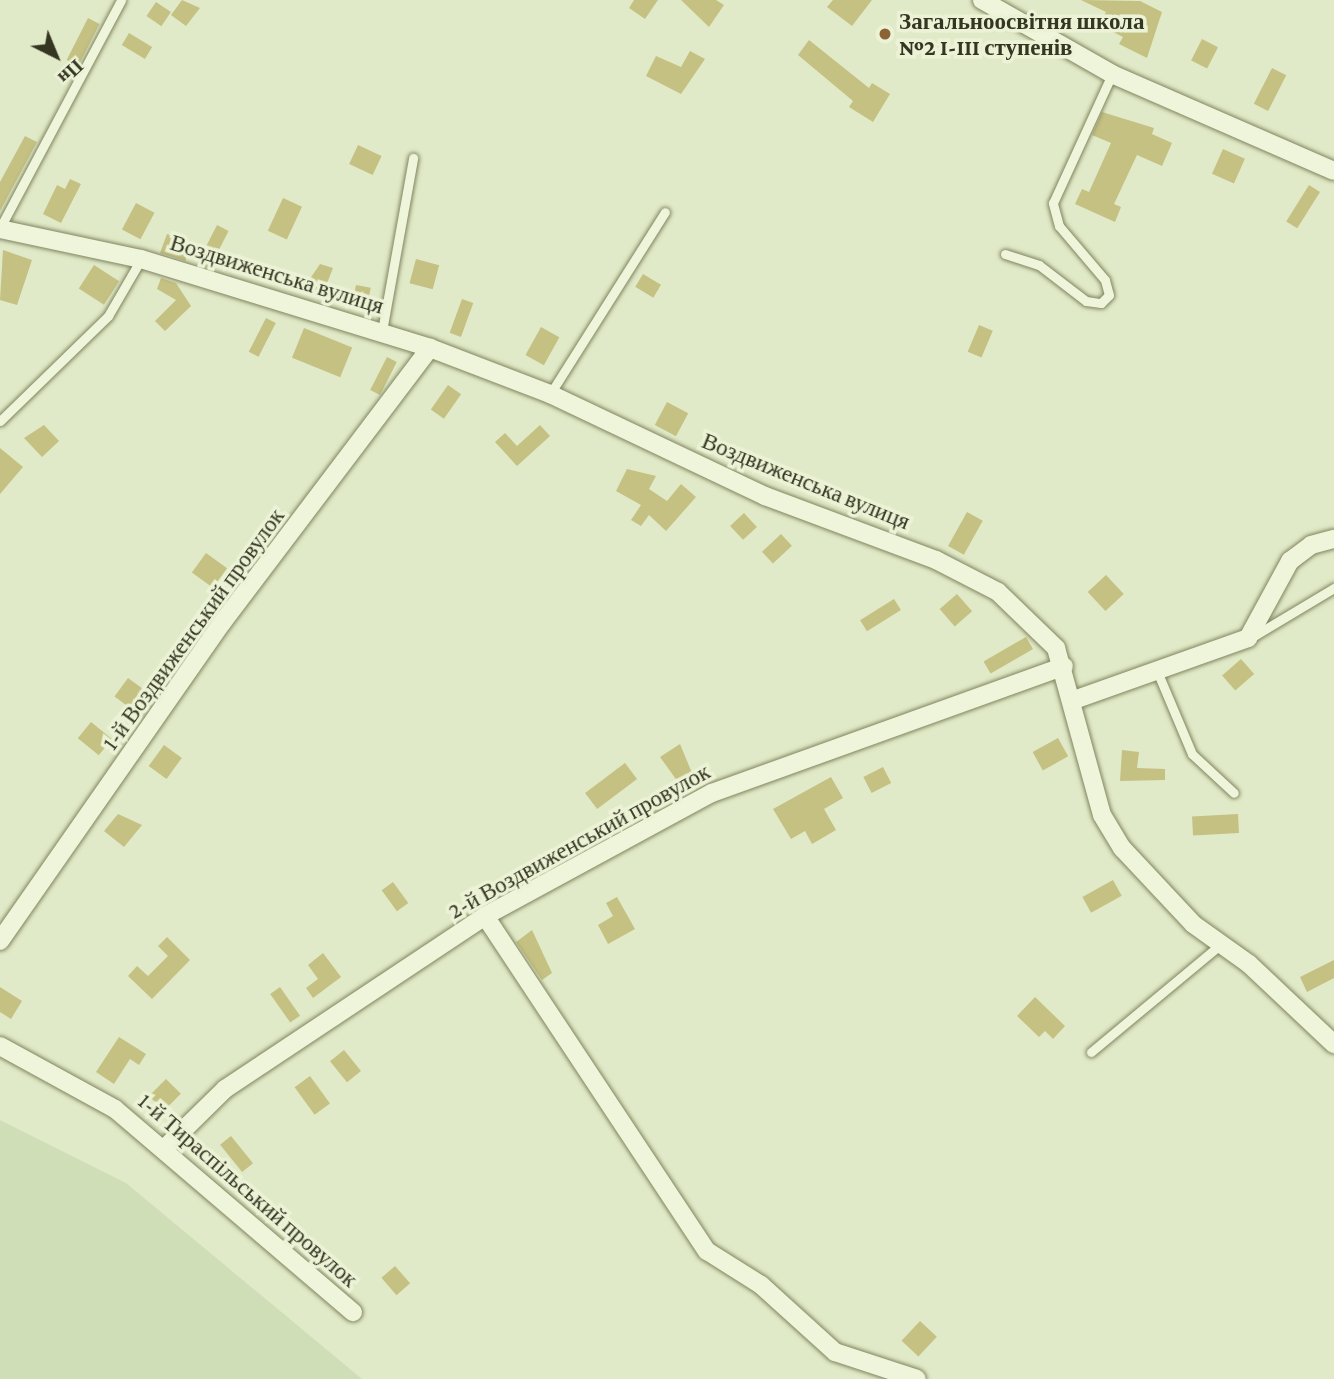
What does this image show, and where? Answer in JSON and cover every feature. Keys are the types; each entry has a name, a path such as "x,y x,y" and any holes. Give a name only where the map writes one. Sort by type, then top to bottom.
{"street":[{"path":"982,0 1112,74 1334,171"},
{"name":"Воздвиженська вулиця","path":"0,228 141,259 382,331 430,348 550,394 765,496 969,575 1032,619 1064,666 1109,830 1155,886 1220,945 1249,964 1334,1044"},
{"name":"1-й Воздвиженський провулок","path":"0,941 222,623 430,348"},
{"path":"1074,700 1248,638 1290,561 1311,545 1334,539"},
{"name":"2-й Воздвиженський провулок","path":"166,1147 225,1089 485,916 712,793 1064,666"},
{"path":"485,916 707,1251 761,1285 835,1352 917,1379"},
{"name":"1-й Тираспільський провулок","path":"0,1046 78,1084 166,1147 271,1248 353,1312"}],"lane":[{"path":"0,228 121,0"},
{"path":"1004,254 1039,265 1086,301 1101,303 1110,295 1105,280 1059,226 1053,203 1112,74"},
{"path":"382,331 413,158"},
{"path":"550,394 665,212"},
{"path":"0,421 108,316 141,259"},
{"path":"1248,638 1280,625 1334,588"},
{"path":"1157,671 1192,754 1234,793"},
{"path":"1091,1052 1220,945"}],"green space":[{"path":"0,1120 126,1183 362,1379 0,1379"}],"building":[{"path":"182,0 200,8 186,26 171,15"},
{"path":"634,0 658,0 645,19 629,8"},
{"path":"681,0 716,0 724,5 709,27"},
{"path":"833,0 872,0 852,26 827,7"},
{"path":"1081,0 1140,1 1162,12 1147,58 1119,44 1123,37 1099,25 1106,12"},
{"path":"156,2 171,12 161,26 146,16"},
{"path":"88,18 100,24 78,66 67,60"},
{"path":"129,33 152,47 145,59 122,45"},
{"path":"1202,39 1218,47 1207,69 1191,60"},
{"path":"809,40 869,88 872,83 890,94 873,122 849,107 853,101 798,55"},
{"path":"690,51 705,59 681,94 646,76 656,56 681,67"},
{"path":"1272,68 1286,75 1268,111 1254,104"},
{"path":"1102,112 1154,128 1152,134 1172,143 1162,166 1137,155 1114,204 1121,207 1115,222 1075,204 1082,189 1089,192 1111,143 1092,135"},
{"path":"25,136 37,142 0,211 0,182"},
{"path":"358,145 382,156 373,175 349,164"},
{"path":"1223,149 1245,159 1234,183 1212,174"},
{"path":"70,179 81,184 61,223 43,214 57,185 65,189"},
{"path":"1309,185 1320,192 1297,228 1286,221"},
{"path":"283,198 302,207 287,240 268,231"},
{"path":"136,203 155,213 140,239 122,229"},
{"path":"217,225 229,231 210,268 198,262"},
{"path":"167,234 185,241 186,261 160,253"},
{"path":"3,250 32,260 17,305 0,300"},
{"path":"416,259 439,265 433,289 410,283"},
{"path":"320,264 333,268 322,296 303,289"},
{"path":"94,265 119,281 104,305 79,288"},
{"path":"643,274 661,285 653,298 635,287"},
{"path":"161,278 176,283 191,306 165,331 155,321 176,300 157,289"},
{"path":"356,285 371,288 367,307 352,304"},
{"path":"462,299 473,303 461,337 450,333"},
{"path":"266,318 276,323 259,357 249,352"},
{"path":"979,325 993,331 981,358 968,352"},
{"path":"541,327 559,337 544,365 525,355"},
{"path":"304,328 352,347 340,377 292,358"},
{"path":"387,357 397,362 380,395 370,390"},
{"path":"448,385 461,394 444,419 431,410"},
{"path":"667,402 688,413 676,436 655,425"},
{"path":"44,425 59,441 42,457 24,438"},
{"path":"540,425 550,436 517,466 495,442 505,433 517,446"},
{"path":"0,448 23,467 0,494"},
{"path":"627,469 656,476 649,489 667,501 681,484 696,497 666,531 649,515 641,526 631,520 641,505 616,491"},
{"path":"967,512 983,521 964,555 948,546"},
{"path":"744,513 757,527 743,540 730,526"},
{"path":"781,534 792,546 773,563 762,552"},
{"path":"206,553 227,568 213,588 192,572"},
{"path":"1106,575 1124,594 1105,611 1088,592"},
{"path":"957,594 972,611 955,626 940,609"},
{"path":"894,599 901,610 867,631 860,620"},
{"path":"1026,637 1033,649 991,674 984,662"},
{"path":"1241,659 1254,674 1235,690 1222,675"},
{"path":"128,678 149,693 136,712 114,697"},
{"path":"91,722 112,739 99,755 78,738"},
{"path":"1058,738 1068,756 1043,770 1033,752"},
{"path":"680,744 692,773 678,782 660,757"},
{"path":"164,745 182,758 167,779 149,766"},
{"path":"1122,750 1139,752 1137,768 1165,769 1165,780 1120,781"},
{"path":"625,763 637,779 597,809 585,793"},
{"path":"883,767 891,783 872,793 863,777"},
{"path":"831,777 843,798 824,809 836,830 812,844 805,831 791,839 773,809"},
{"path":"118,814 142,825 124,847 104,831"},
{"path":"1238,814 1239,833 1193,835 1192,816"},
{"path":"1113,880 1122,896 1091,913 1082,897"},
{"path":"393,882 408,903 397,911 382,890"},
{"path":"617,897 635,929 608,944 598,925 613,916 606,903"},
{"path":"532,930 552,973 542,980 516,942"},
{"path":"167,937 190,960 152,999 128,976 137,966 148,976 168,956 158,946"},
{"path":"323,953 341,977 313,998 306,988 318,979 308,965"},
{"path":"1334,960 1334,978 1307,992 1300,977"},
{"path":"0,987 22,1001 11,1019 0,1012"},
{"path":"280,987 300,1016 290,1023 270,994"},
{"path":"1035,997 1065,1026 1053,1039 1045,1031 1039,1037 1017,1016"},
{"path":"119,1037 146,1054 139,1065 130,1059 114,1084 96,1072"},
{"path":"344,1050 361,1071 347,1082 330,1061"},
{"path":"310,1076 330,1104 315,1115 295,1087"},
{"path":"166,1079 181,1094 164,1111 149,1096"},
{"path":"231,1136 253,1163 242,1172 220,1145"},
{"path":"395,1266 410,1283 397,1295 381,1278"},
{"path":"920,1321 937,1337 918,1356 902,1341"}],"place":[{"name":"Загальноосвітня школа №2 I-III ступенів","path":"885,34"}]}
